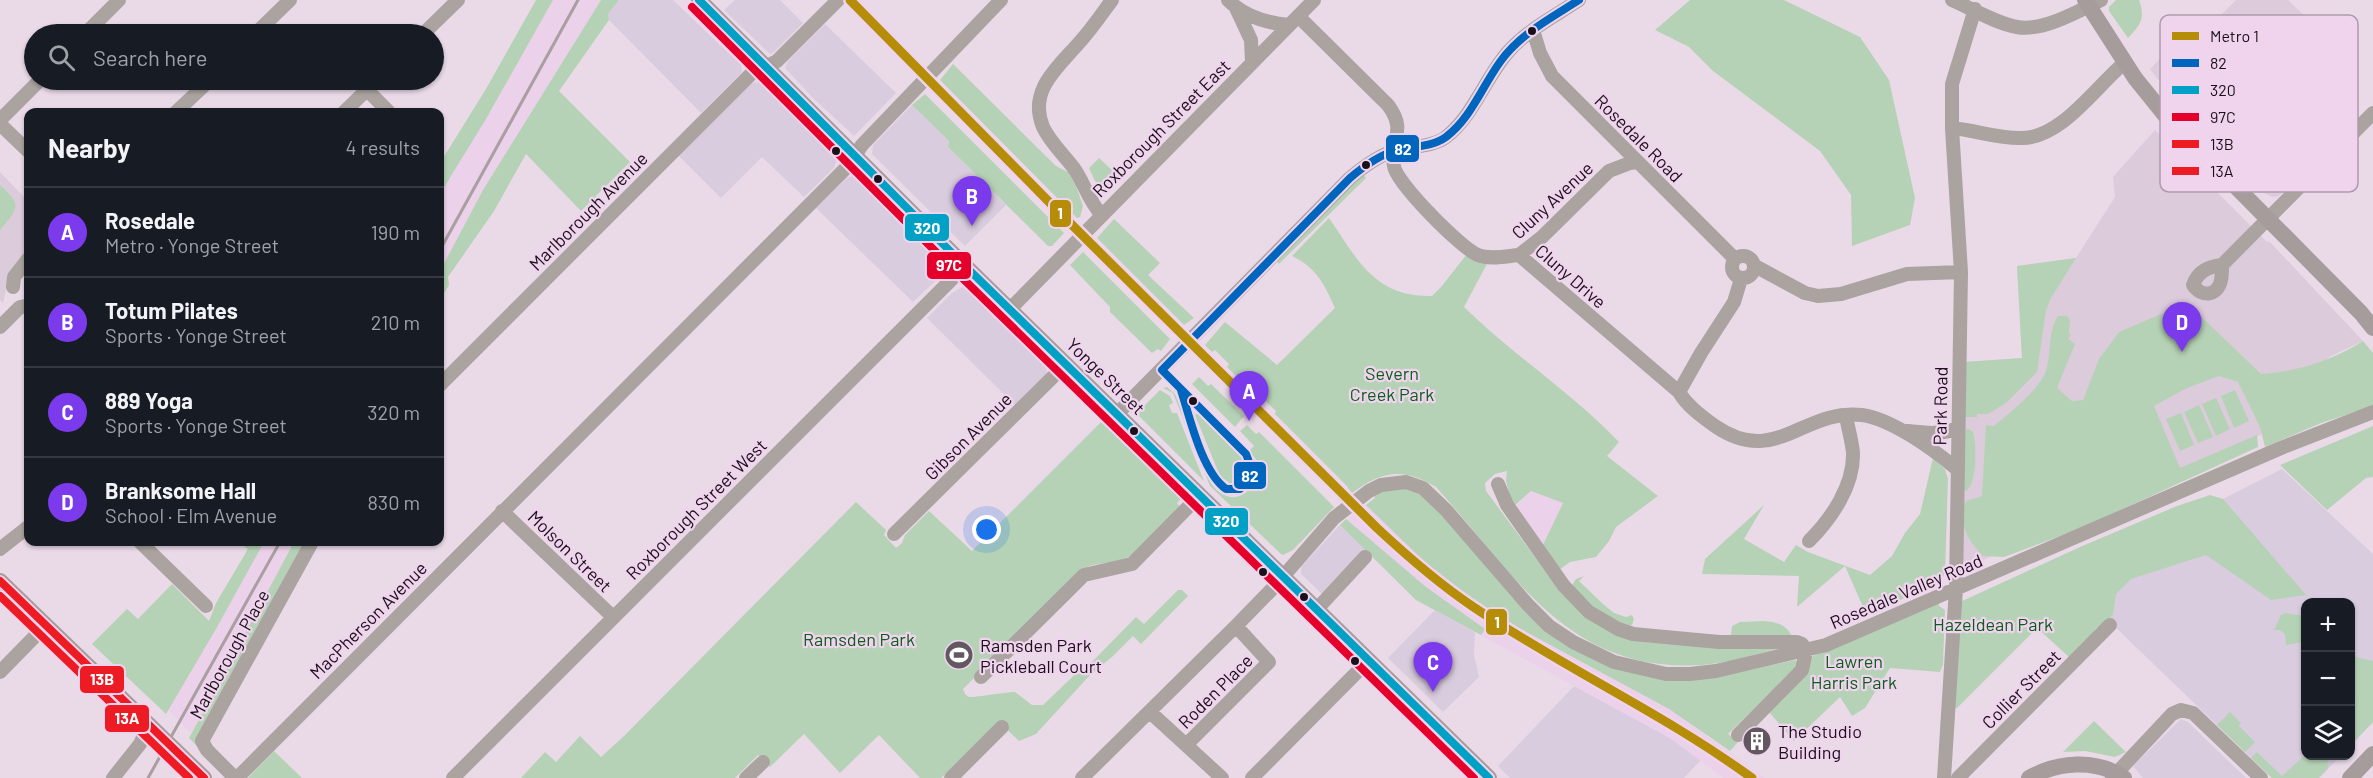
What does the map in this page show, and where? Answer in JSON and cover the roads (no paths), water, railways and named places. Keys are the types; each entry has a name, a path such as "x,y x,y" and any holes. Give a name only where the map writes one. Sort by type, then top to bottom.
{"main road":[{"name":"Yonge Street","path":"699,0 965,266 1489,778"},
{"path":"2091,2 2124,63 2160,109"},
{"path":"2242,192 2373,328"},
{"path":"0,581 204,778"},
{"path":"2350,778 2373,754"},
{"path":"2029,778 2045,770 2067,765 2088,765 2117,776"}],"street":[{"path":"95,24 119,0"},
{"path":"265,24 290,0"},
{"path":"433,24 458,0"},
{"name":"Marlborough Avenue","path":"444,381 751,74 777,61 838,0"},
{"name":"MacPherson Avenue","path":"236,778 855,157 862,145 1001,0"},
{"path":"1101,214 1090,202 1075,169 1047,135 1039,110 1041,89 1049,75 1085,36 1112,0"},
{"name":"Roxborough Street East","path":"1010,309 1089,226 1314,0"},
{"path":"1117,414 1339,187 1359,170 1394,150 1437,142 1447,136 1469,112 1514,45 1579,0"},
{"path":"1952,0 2005,24"},
{"path":"1968,36 1992,24 2033,27 2062,18 2091,2"},
{"path":"1232,4 1255,19 1271,24 1294,21"},
{"path":"1232,4 1251,40 1252,62"},
{"name":"Park Road","path":"1944,778 1956,588 1961,273 1952,128 1953,84 1959,57 1976,9"},
{"name":"Cluny Drive","path":"1294,21 1388,105 1396,116 1398,132 1394,150 1395,172 1423,206 1466,248 1479,256 1519,255 1679,392"},
{"name":"Rosedale Road","path":"1533,30 1540,53 1552,76 1736,259"},
{"path":"1952,128 2016,138 2046,133 2059,126 2124,63"},
{"path":"24,147 0,122 30,90"},
{"path":"180,108 199,90"},
{"path":"348,108 367,90"},
{"path":"375,90 386,108"},
{"path":"2358,128 2373,113"},
{"name":"Cluny Avenue","path":"1519,255 1542,237 1609,171 1618,143"},
{"name":"Cluny Avenue","path":"1609,171 1637,162"},
{"path":"2222,265 2295,192"},
{"path":"1741,279 1732,269 1736,259 1742,256 1749,257 1755,266 1805,293 1818,296 1841,294 1907,274 1961,273"},
{"path":"13,288 14,277 24,264"},
{"name":"Roxborough Street West","path":"453,778 965,266"},
{"path":"1741,279 1751,276 1755,266"},
{"path":"1741,279 1734,302 1679,392 1684,401 1727,434 1754,442 1780,438 1828,418 1863,415 1903,430 1925,433 1946,432 1958,428"},
{"path":"0,327 20,307 24,306"},
{"name":"Gibson Avenue","path":"894,534 1066,364"},
{"name":"Rosedale Valley Road","path":"1283,576 1334,518 1369,491 1394,482 1406,482 1423,488 1435,497 1528,605 1549,626 1573,642 1614,662 1666,674 1716,671 1826,645 2270,453 2373,412"},
{"path":"1809,541 1830,516 1851,472 1853,451 1846,416"},
{"path":"1903,430 1957,469"},
{"path":"1498,484 1507,506 1564,586 1589,612 1618,629 1633,634 1719,642 1797,642 1802,645 1806,651 1802,670 1738,735"},
{"path":"981,677 1083,574 1132,564 1200,495"},
{"name":"Molson Street","path":"502,510 613,617"},
{"path":"0,549 24,530"},
{"path":"145,546 206,606"},
{"name":"Marlborough Place","path":"236,778 207,750 202,741 310,546"},
{"path":"1317,609 1365,556"},
{"path":"1082,778 1236,626 1283,576"},
{"name":"Collier Street","path":"1958,778 2110,625"},
{"path":"0,672 45,626"},
{"name":"Roden Place","path":"1186,745 1269,662 1236,626"},
{"path":"1252,778 1369,660"},
{"path":"2117,776 2172,714 2181,710 2193,713 2261,778"},
{"path":"1150,712 1222,778"},
{"path":"113,778 140,744 148,726"},
{"path":"951,778 1002,727"},
{"path":"746,778 763,762"}],"railway":[{"path":"444,243 578,0"},
{"path":"148,778 278,546"}],"metro line":[{"name":"1","path":"850,0 1059,212 1411,559 1459,597 1507,629 1684,732 1752,778"}],"place":[{"name":"Totum Pilates","path":"972,226"},
{"name":"Branksome Hall","path":"2182,352"},
{"name":"Rosedale","path":"1249,421"},
{"name":"Ramsden Park Pickleball Court","path":"959,655"},
{"name":"889 Yoga","path":"1433,692"},
{"name":"The Studio Building","path":"1757,741"}],"park label":[{"name":"Severn Creek Park","path":"1392,383"},
{"name":"Hazeldean Park","path":"1993,624"},
{"name":"Ramsden Park","path":"859,639"},
{"name":"Lawren Harris Park","path":"1854,671"}]}
